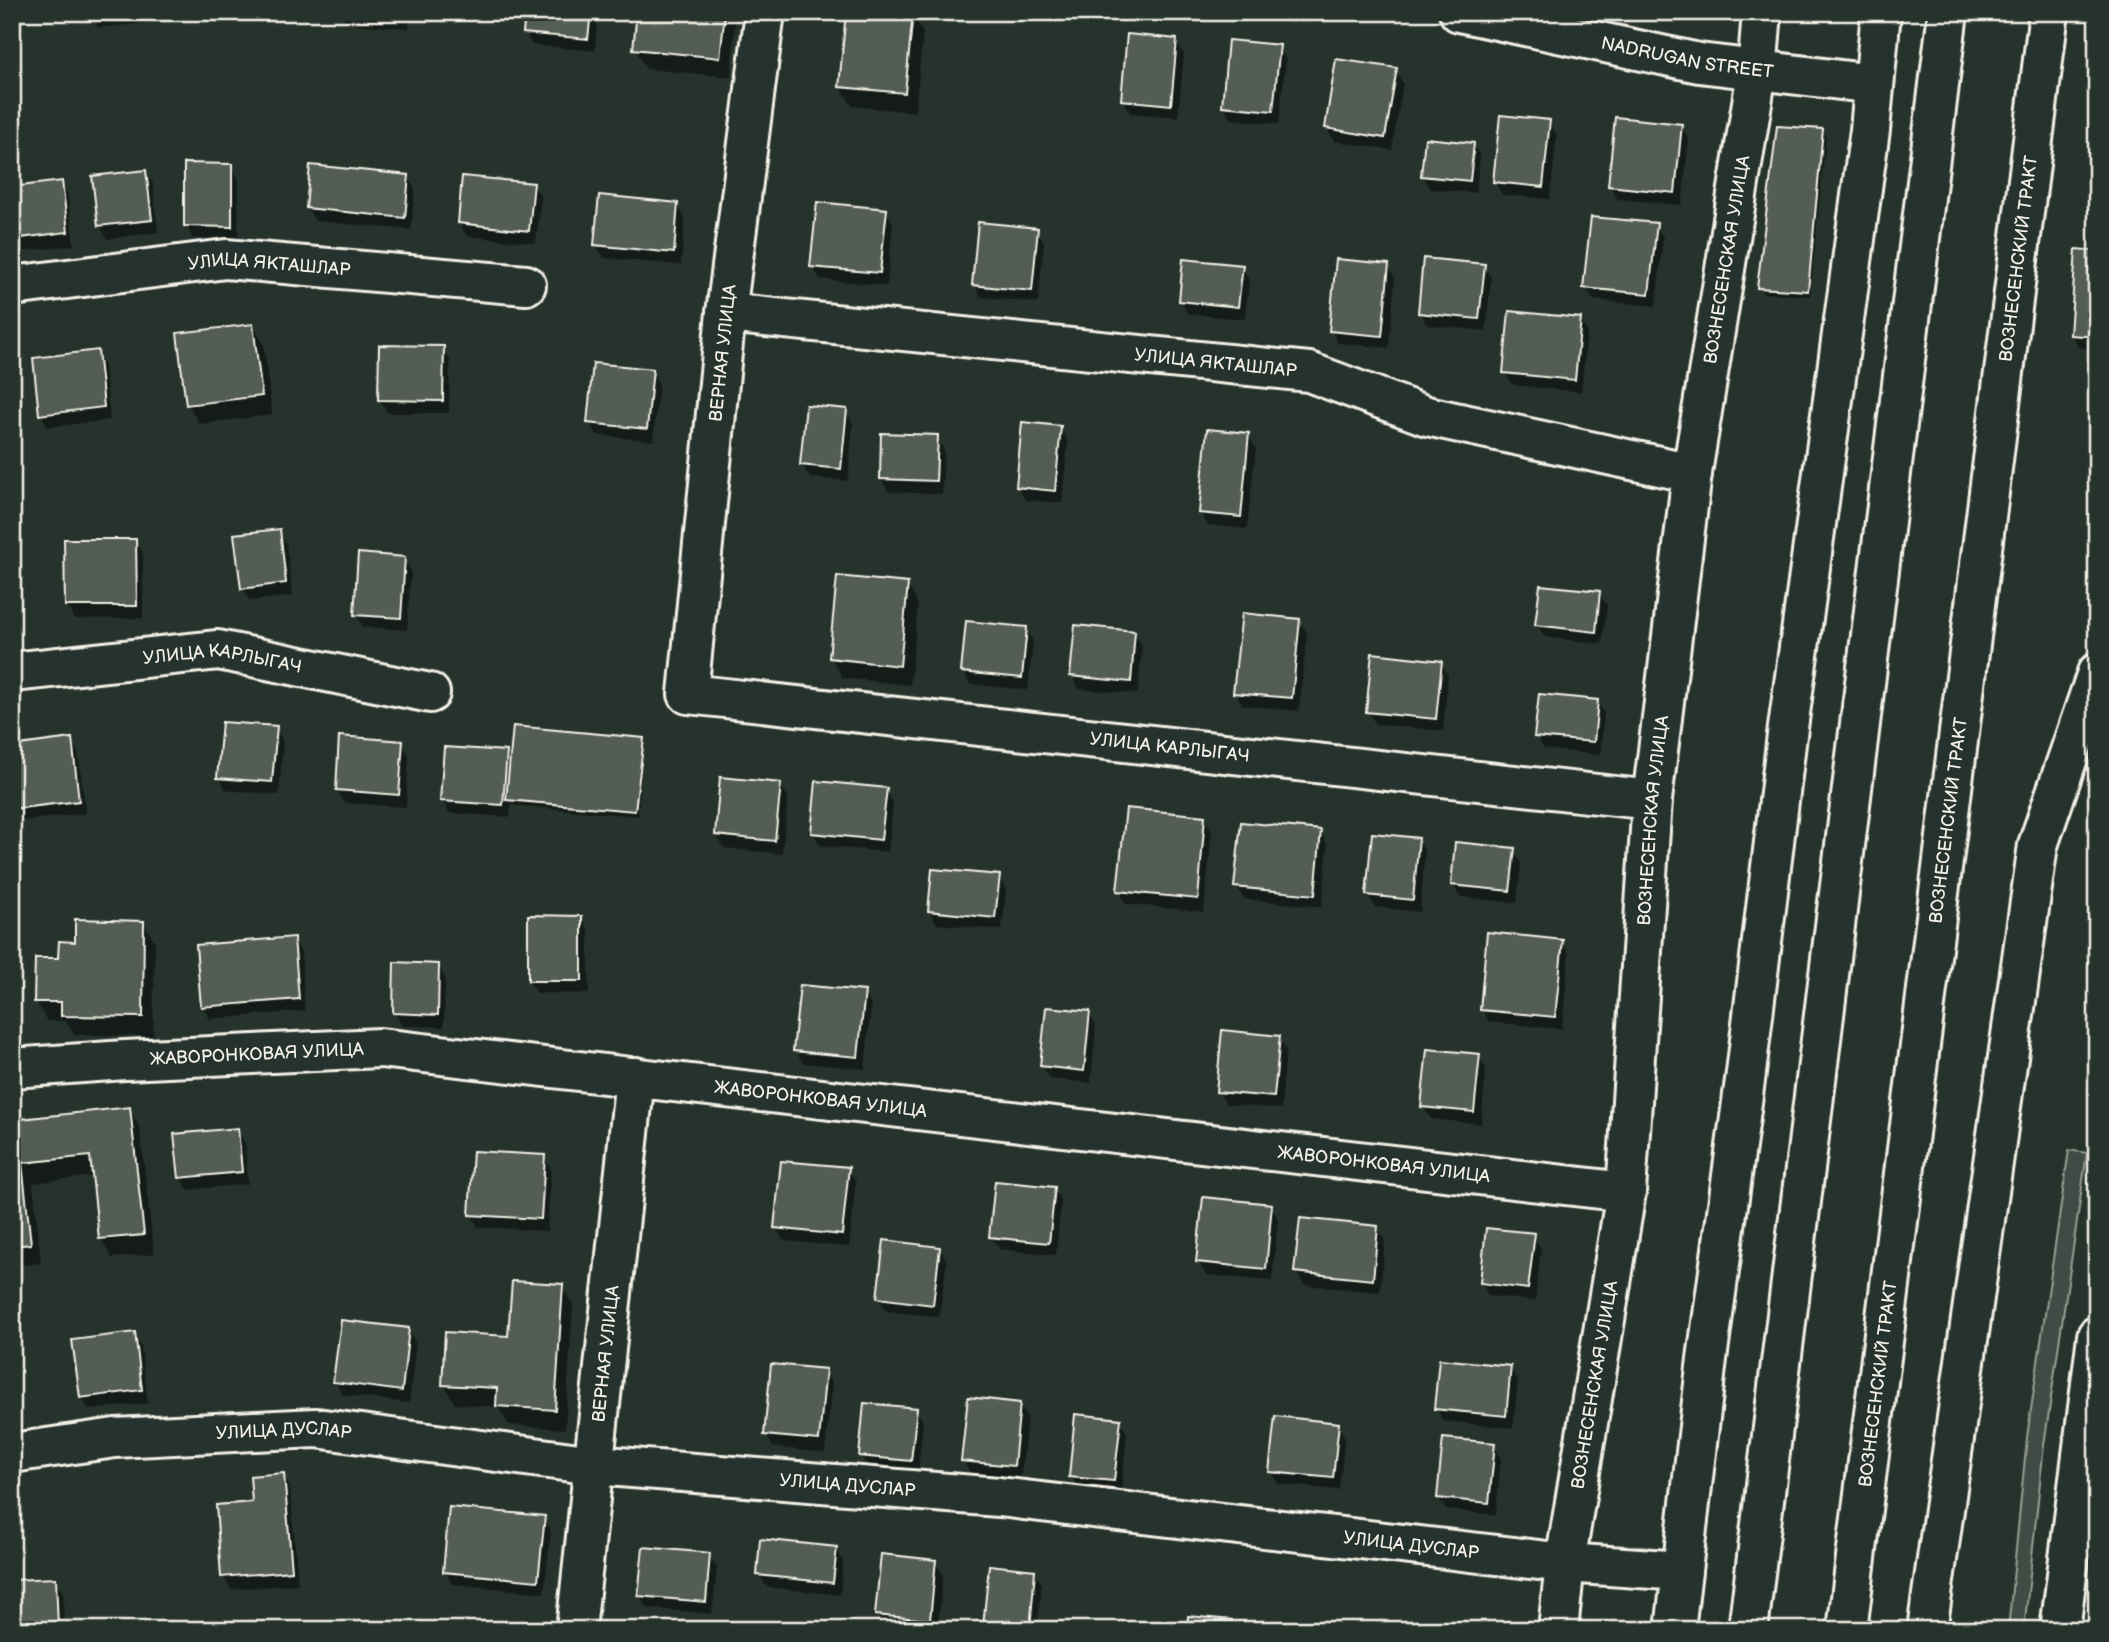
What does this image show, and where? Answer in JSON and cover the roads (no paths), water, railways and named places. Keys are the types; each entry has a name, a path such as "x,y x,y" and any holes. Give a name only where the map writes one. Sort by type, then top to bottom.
{"street":[{"name":"ВЕРНАЯ УЛИЦА","path":"688,694 726,313 765,12"},
{"name":"NADRUGAN STREET","path":"1459,12 1699,63 1874,84"},
{"name":"ВОЗНЕСЕНСКАЯ УЛИЦА","path":"1558,1630 1565,1563 1626,1192 1652,800 1692,473 1758,72 1762,12"},
{"path":"1675,1630 1789,721 1870,130 1881,12"},
{"path":"1748,1630 1948,12"},
{"name":"ВОЗНЕСЕНСКИЙ ТРАКТ","path":"1847,1630 2049,12"},
{"name":"УЛИЦА ЯКТАШЛАР","path":"12,286 226,259 526,285"},
{"name":"УЛИЦА ЯКТАШЛАР","path":"726,313 1309,372 1427,416 1692,473"},
{"name":"УЛИЦА КАРЛЫГАЧ","path":"12,672 218,650 430,692"},
{"path":"1927,1630 2038,845 2097,673"},
{"name":"УЛИЦА КАРЛЫГАЧ","path":"688,694 1652,800"},
{"name":"ЖАВОРОНКОВАЯ УЛИЦА","path":"12,1068 380,1048 1626,1192"},
{"name":"ВЕРНАЯ УЛИЦА","path":"576,1630 635,1077"},
{"path":"2060,1630 2097,1336"},
{"name":"УЛИЦА ДУСЛАР","path":"12,1453 115,1438 316,1429 594,1465 999,1497 1565,1563 1682,1571"}]}
